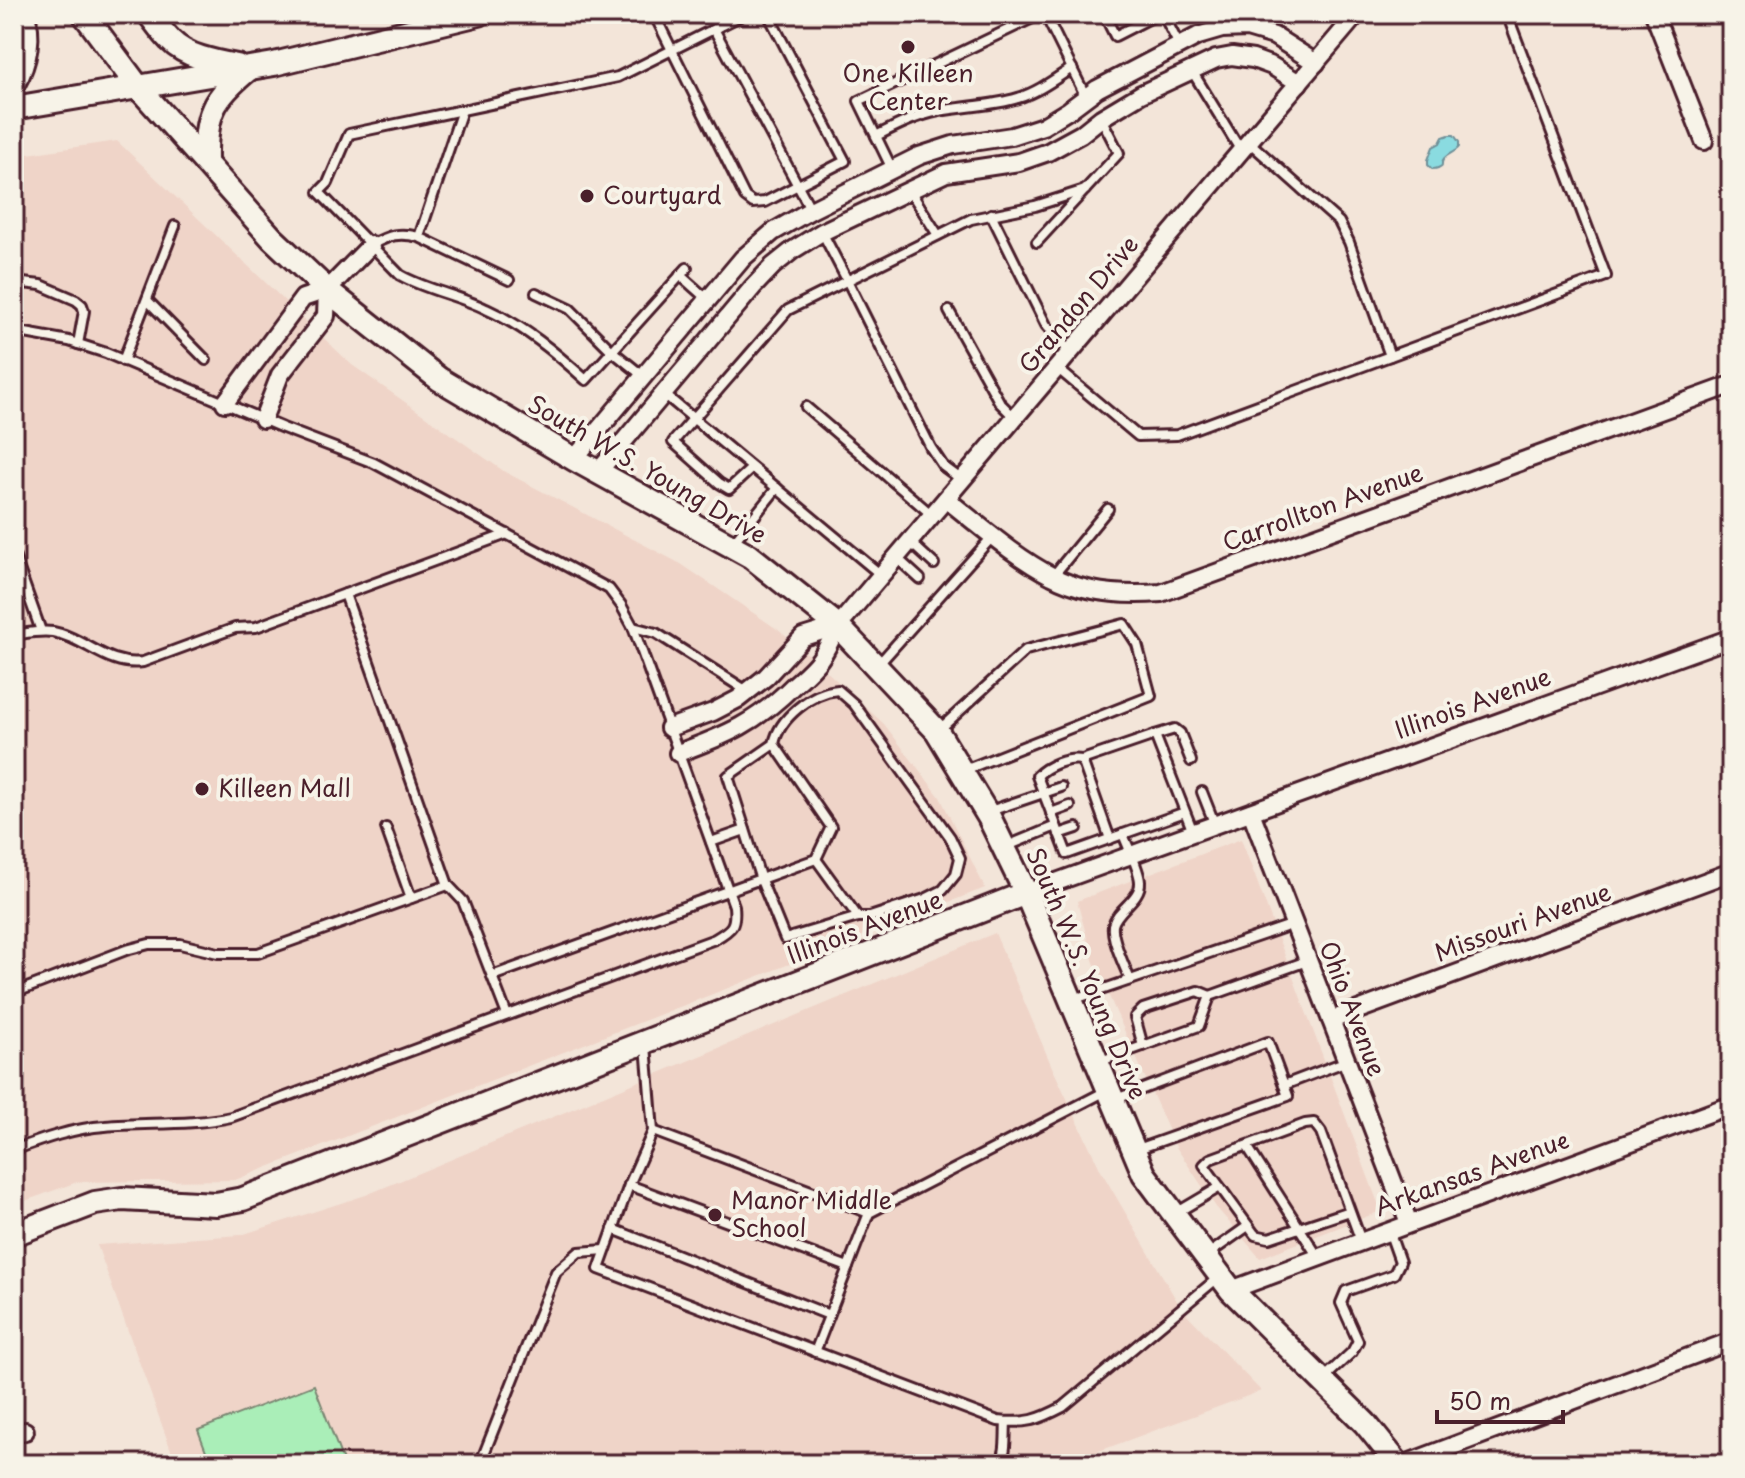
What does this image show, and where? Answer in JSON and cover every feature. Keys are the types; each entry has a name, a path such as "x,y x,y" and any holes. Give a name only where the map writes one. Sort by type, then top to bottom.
{"main road":[{"path":"14,82 24,57 26,23 22,14"},
{"name":"South W.S. Young Drive","path":"84,14 139,88 272,238 327,290 439,379 574,459 750,556 838,626 937,731 986,812 1026,893 1144,1174 1225,1283 1365,1423 1398,1464"},
{"path":"149,14 172,43 189,53 217,63 250,69"},
{"path":"14,108 250,69 479,14"},
{"path":"206,162 205,136 213,106 227,87 250,69"},
{"name":"Illinois Avenue","path":"14,1234 95,1203 108,1201 216,1204 243,1199 1026,893"}],"street":[{"name":"Grandon Drive","path":"678,753 749,723 774,705 821,658 838,626 1357,14"},
{"path":"1654,14 1704,141"},
{"path":"574,459 743,258 773,232 811,210 919,156 953,145 1012,136 1043,126 1097,89 1198,36 1222,29 1247,28 1274,36 1316,63"},
{"path":"1179,46 1191,70"},
{"path":"598,472 753,287 793,250 822,232 946,173 1019,162 1048,152 1141,94 1216,59 1232,56 1253,59 1272,66 1299,83"},
{"path":"1086,97 1101,118"},
{"path":"892,169 910,191"},
{"path":"811,210 822,232"},
{"path":"225,403 303,298 327,290 371,245"},
{"path":"263,419 280,375 326,316 327,290"},
{"path":"643,377 664,394"},
{"name":"Carrollton Avenue","path":"946,499 1021,557 1052,576 1080,587 1105,592 1132,595 1161,593 1731,385"},
{"path":"669,728 738,699 766,677 803,637 838,626"},
{"name":"Illinois Avenue","path":"1026,893 1731,638"},
{"name":"Ohio Avenue","path":"1251,812 1409,1223"},
{"name":"Missouri Avenue","path":"1331,1020 1731,872"},
{"name":"Arkansas Avenue","path":"1225,1283 1318,1257 1731,1105"},
{"path":"1405,1464 1731,1341"}],"lane":[{"path":"654,14 745,197 753,203 765,202 845,161 768,14"},
{"path":"708,300 683,272 586,380 524,329 486,308 400,275 319,192 328,183 349,134 618,77 744,14"},
{"path":"892,169 859,101 1043,14 1086,97"},
{"path":"1104,14 1115,36 1161,14 1179,46"},
{"path":"1057,368 1138,436 1177,435 1606,276 1507,14"},
{"path":"714,29 811,210"},
{"path":"876,136 910,119 938,111 997,104 1022,97 1072,68"},
{"path":"1191,70 1245,147 1339,222 1390,356"},
{"path":"419,237 462,110"},
{"path":"1037,242 1119,153 1101,118"},
{"path":"752,468 729,489 673,442 788,310 971,219 1035,206 1085,190"},
{"path":"910,191 938,235"},
{"path":"991,214 1046,325 1070,352"},
{"path":"123,361 175,226"},
{"path":"822,232 931,448 943,466 962,480"},
{"path":"371,245 390,235 408,234 509,280"},
{"path":"14,282 41,285 82,305 84,311 78,344"},
{"path":"536,293 570,309 643,377"},
{"path":"147,300 206,360"},
{"path":"949,311 1000,403 1015,418"},
{"path":"14,331 78,344 374,463 609,589 633,627 729,891 735,916 728,932 715,939 231,1117 202,1123 103,1126 59,1134 14,1150"},
{"path":"664,394 881,575"},
{"path":"806,407 932,515"},
{"path":"731,545 777,488"},
{"path":"1052,576 1108,509"},
{"path":"14,635 41,631 56,633 127,664 143,662 235,628 256,627 507,534"},
{"path":"876,667 936,593 993,535"},
{"path":"909,542 934,564"},
{"path":"14,555 41,631"},
{"path":"896,557 920,579"},
{"path":"345,594 448,885 463,901 507,1015"},
{"path":"937,731 1026,650 1124,624 1137,644 1151,696 962,771"},
{"path":"633,627 656,633 747,691"},
{"path":"838,690 854,704 950,837 960,858 956,874 943,890 925,899 785,939 761,880 728,776 774,744 785,720 821,693 838,690"},
{"path":"1185,812 1067,854 1037,776 1045,769 1075,758 1082,760 1175,729 1180,733 1191,761"},
{"path":"1155,735 1193,833"},
{"path":"492,976 816,859 831,827 774,744"},
{"path":"1082,760 1084,780 1098,820 1110,839"},
{"path":"986,812 1061,787"},
{"path":"1202,792 1215,825"},
{"path":"1051,813 1070,806"},
{"path":"386,828 411,898"},
{"path":"1003,847 1058,830 1077,828"},
{"path":"711,842 745,830"},
{"path":"1123,834 1140,881 1138,891 1118,914 1113,927 1130,980"},
{"path":"816,859 858,917"},
{"path":"14,993 149,944 180,944 212,952 258,953 448,885"},
{"path":"1071,1001 1294,924"},
{"path":"1143,1046 1135,1017 1143,1009 1198,991 1210,996 1308,960"},
{"path":"1097,1062 1199,1026 1210,996"},
{"path":"645,1042 653,1131 629,1185 599,1269 998,1421 1019,1424 1042,1418 1063,1407 1225,1283"},
{"path":"815,1352 869,1213 1111,1095 1268,1042 1288,1096 1134,1151"},
{"path":"1284,1085 1347,1061"},
{"path":"1350,1211 1269,1238 1255,1235 1204,1165 1210,1159 1314,1123 1321,1132 1350,1211 1361,1241"},
{"path":"653,1131 869,1213"},
{"path":"1247,1146 1318,1257"},
{"path":"629,1185 848,1267"},
{"path":"1174,1214 1220,1187"},
{"path":"1206,1256 1248,1226"},
{"path":"613,1229 829,1315"},
{"path":"1322,1381 1352,1352 1358,1341 1341,1303 1346,1291 1394,1274 1400,1262 1389,1231"},
{"path":"480,1464 556,1272 579,1252 605,1250"},
{"path":"1000,1464 1005,1448 1006,1422"}],"shaded area":[{"path":"117,141 352,365 505,472 681,564 777,629 810,656 884,724 940,797 985,888 235,1180 77,1182 14,1205 14,156"},
{"path":"1241,839 1381,1211 1260,1258 1216,1207 1176,1147 1093,960 1077,901"},
{"name":"Manor Middle School","path":"995,933 1052,1067 1101,1171 1181,1308 1261,1391 1064,1464 176,1464 97,1245 241,1235 366,1195"}],"green space":[{"path":"314,1385 344,1464 211,1464 198,1430"}],"water":[{"path":"1449,135 1454,135 1459,147 1445,158 1441,166 1432,169 1428,160 1433,147"}],"place":[{"name":"One Killeen Center","path":"908,47"},
{"name":"Courtyard","path":"587,196"},
{"name":"Killeen Mall","path":"202,789"},
{"name":"Manor Middle School","path":"715,1215"}]}
